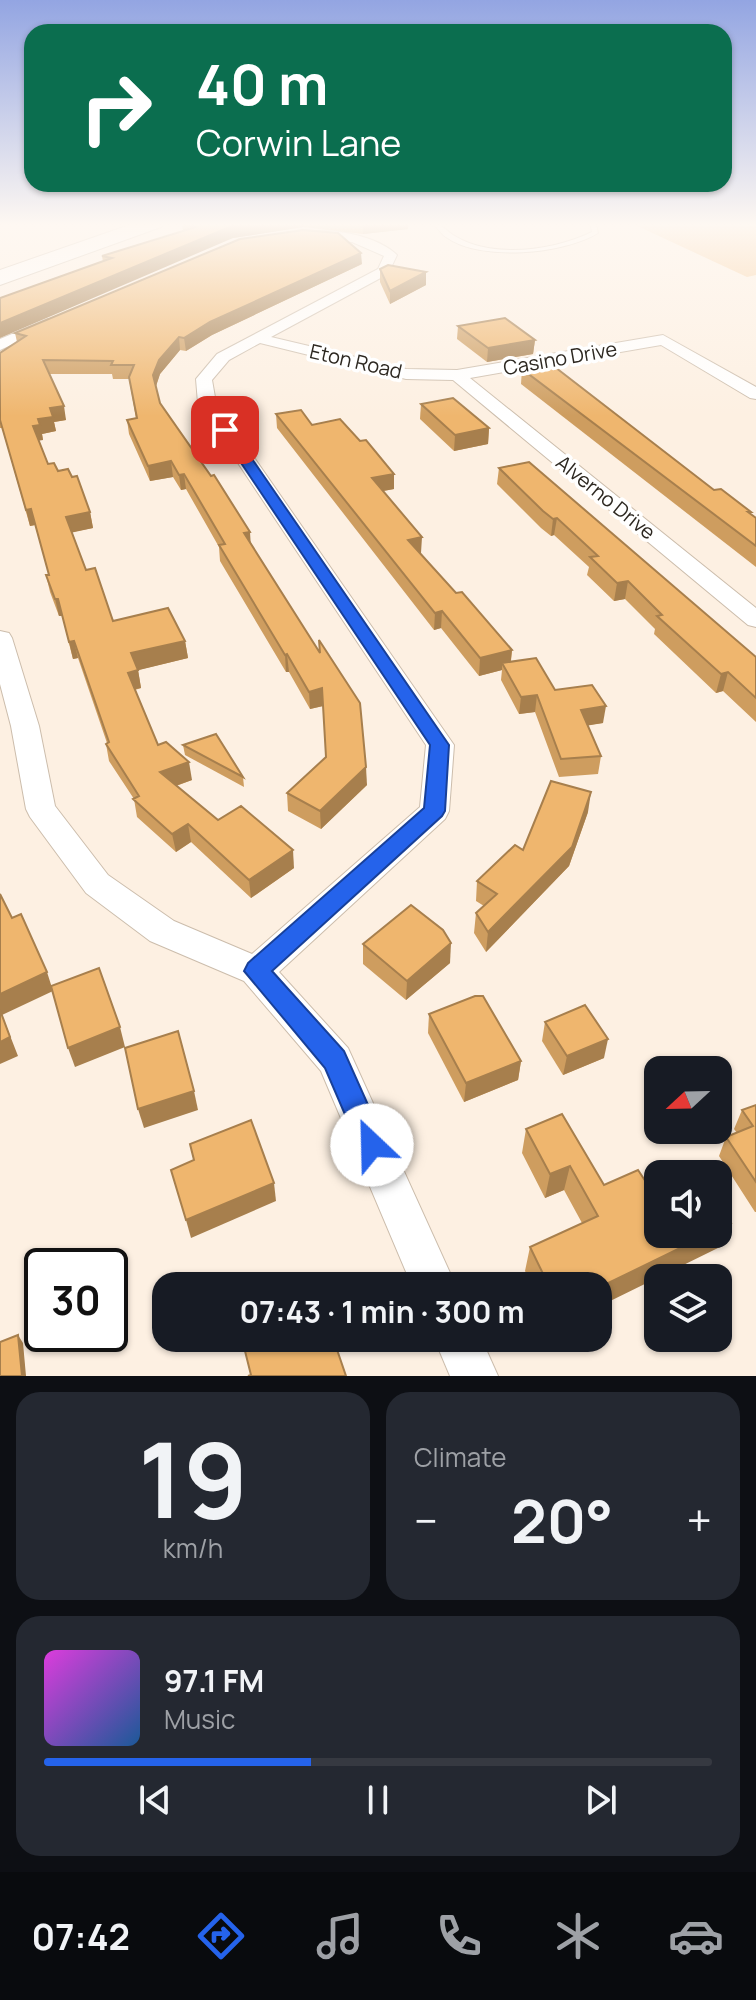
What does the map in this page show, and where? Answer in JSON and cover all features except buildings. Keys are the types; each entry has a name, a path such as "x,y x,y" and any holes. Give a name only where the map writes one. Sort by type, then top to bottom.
{"street":[{"path":"256,971 434,811 440,745 207,403 204,379 223,357 352,287"},
{"path":"0,345 55,320"},
{"name":"Eton Road","path":"256,338 406,374 457,375"},
{"name":"Casino Drive","path":"457,375 663,340 756,394"},
{"name":"Alverno Drive","path":"457,375 756,620"},
{"path":"0,638 25,726 41,809 97,884 162,931 256,971 335,1060 428,1272"},
{"path":"463,1352 474,1376"}],"route":[{"path":"225,430 440,745 434,811 256,971 335,1060 372,1145"}]}
